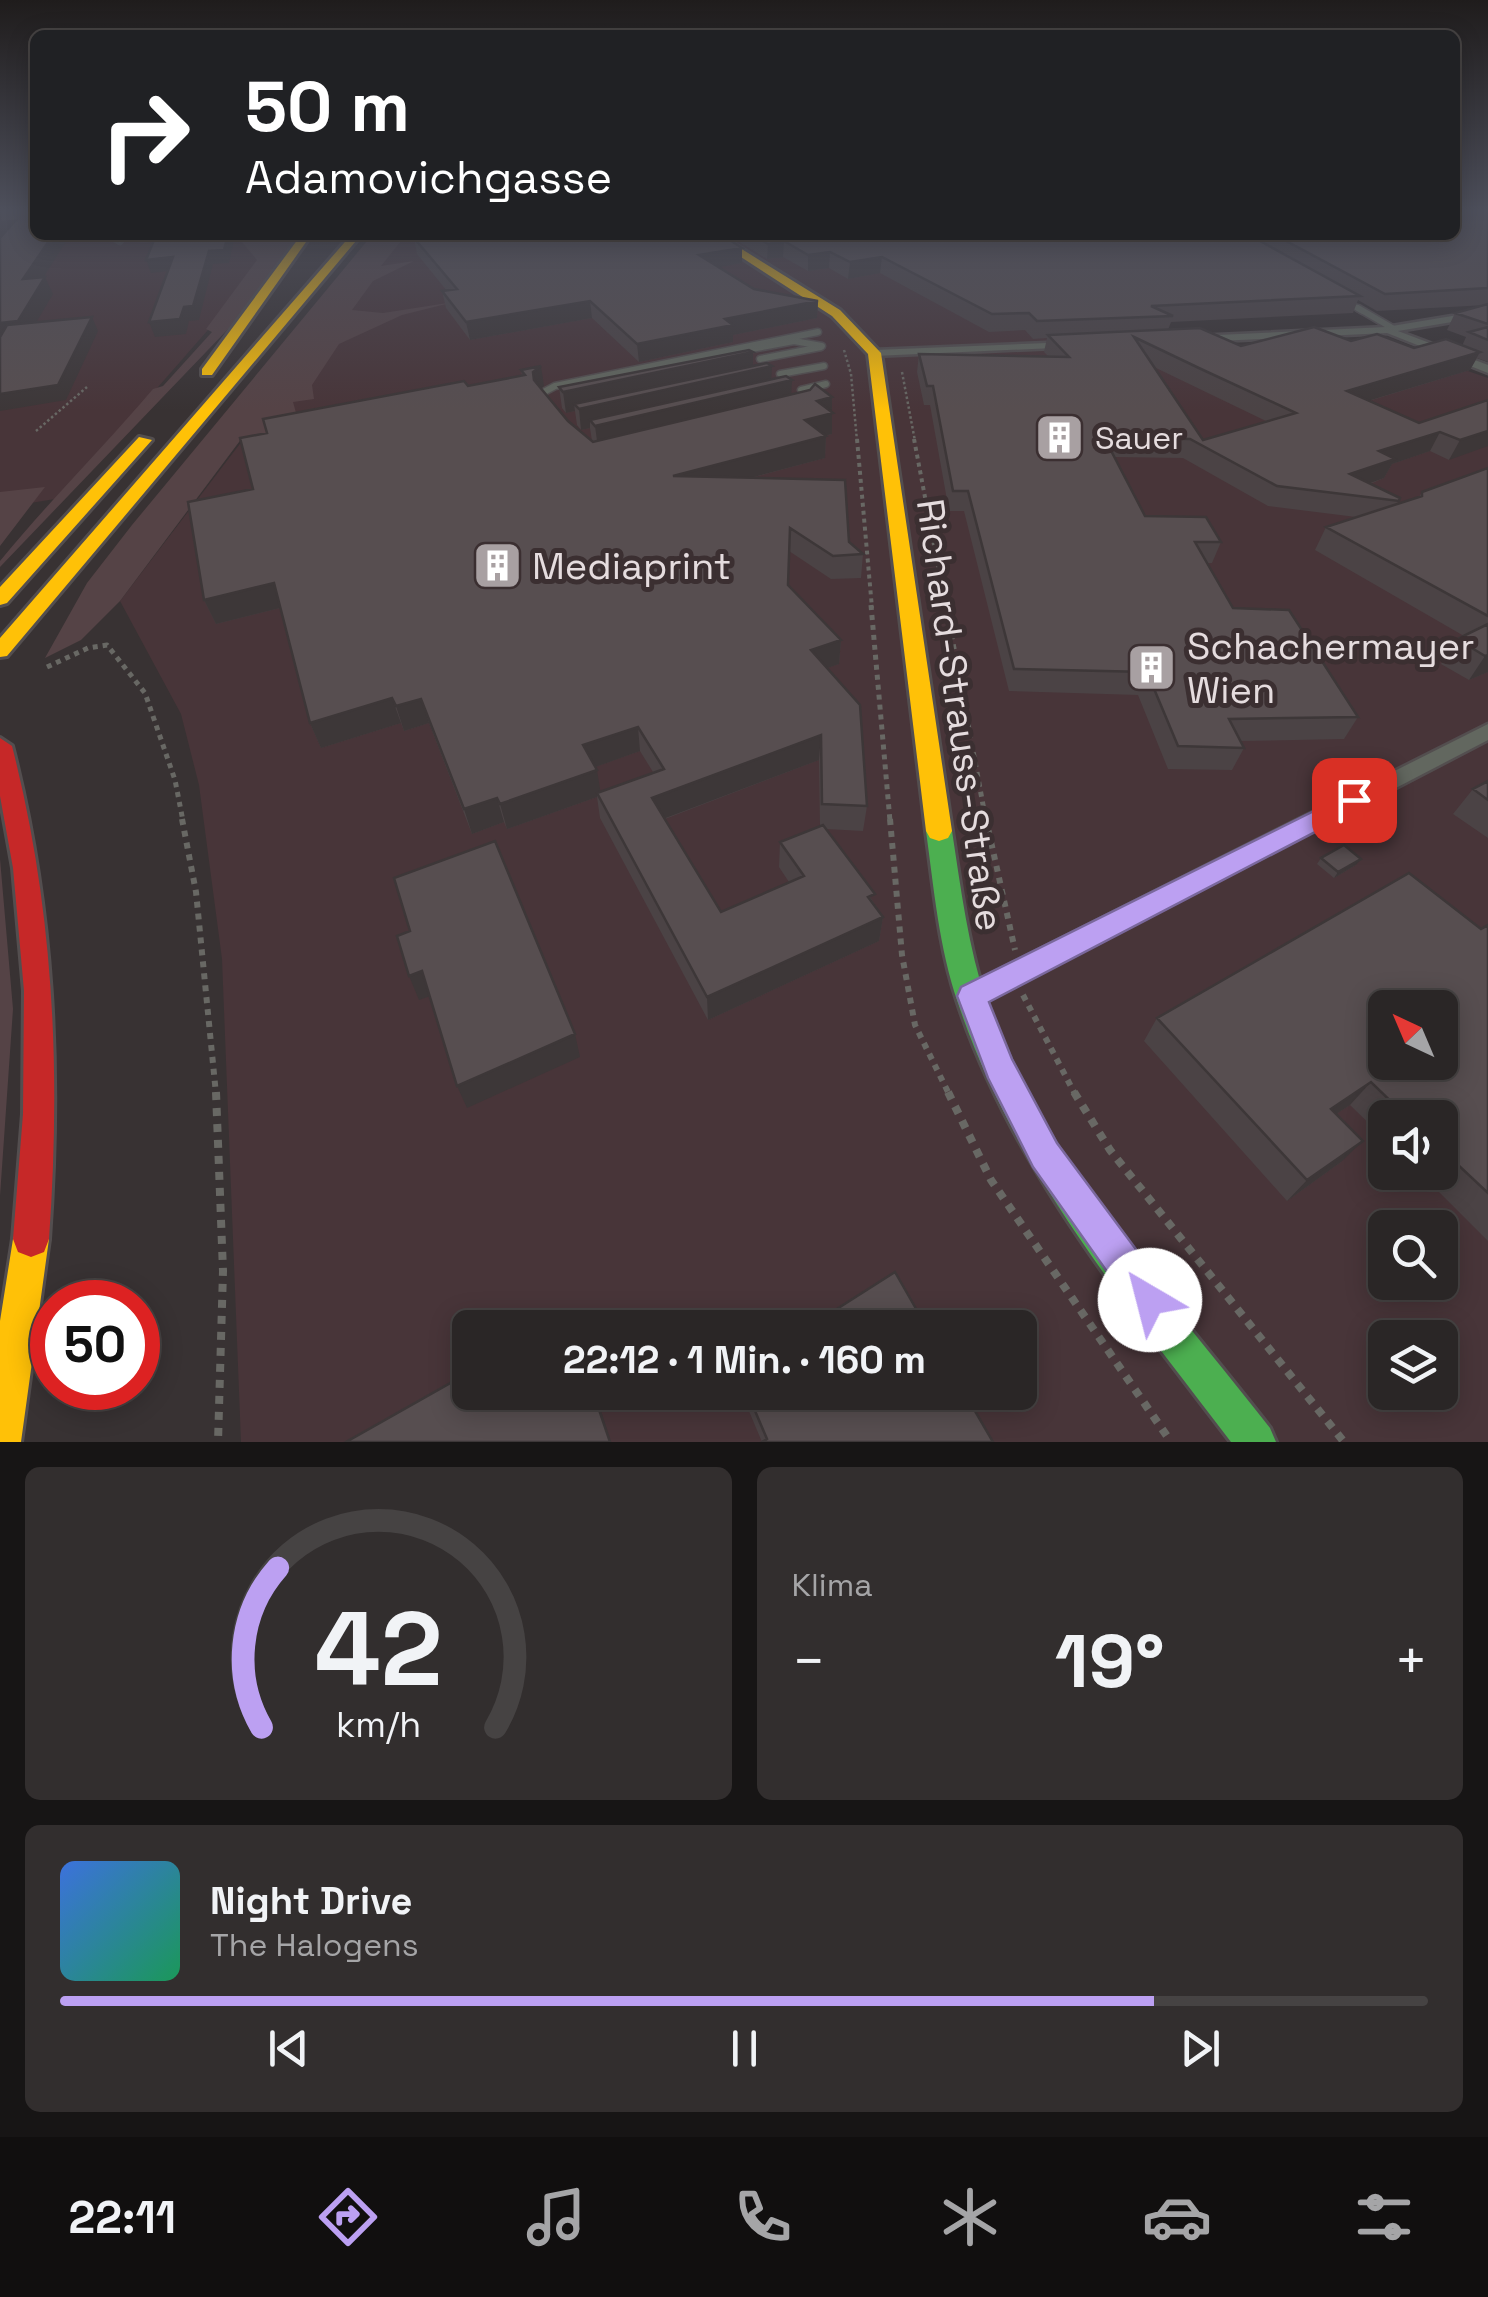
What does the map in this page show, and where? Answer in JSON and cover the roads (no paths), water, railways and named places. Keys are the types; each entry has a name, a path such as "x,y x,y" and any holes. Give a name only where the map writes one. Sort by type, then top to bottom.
{"main road":[{"path":"276,275 200,379 296,275"},
{"path":"0,652 322,275"},
{"path":"776,275 836,313 885,352"},
{"name":"Richard-Strauss-Straße","path":"885,352 953,931 972,996 999,1067 1045,1155 1256,1442"},
{"path":"0,599 155,429"},
{"path":"0,746 9,772 35,903 42,988 36,1168 1,1442"}],"street":[{"path":"1184,339 1390,330 1488,313"},
{"path":"1390,330 1488,369"},
{"path":"885,352 1089,344"},
{"path":"972,996 1488,731"}],"lane":[{"path":"1344,300 1390,330"},
{"path":"556,415 542,393 555,386 818,332"},
{"path":"588,391 586,385 602,380 787,342 822,346 760,360"},
{"path":"749,362 762,369"},
{"path":"770,376 779,378 824,366"},
{"path":"801,390 826,384"},
{"path":"788,390 806,402"},
{"path":"548,404 562,401"}],"place":[{"name":"Sauer","path":"1060,438"},
{"name":"Mediaprint","path":"497,566"},
{"name":"Schachermayer Wien","path":"1152,668"}]}
